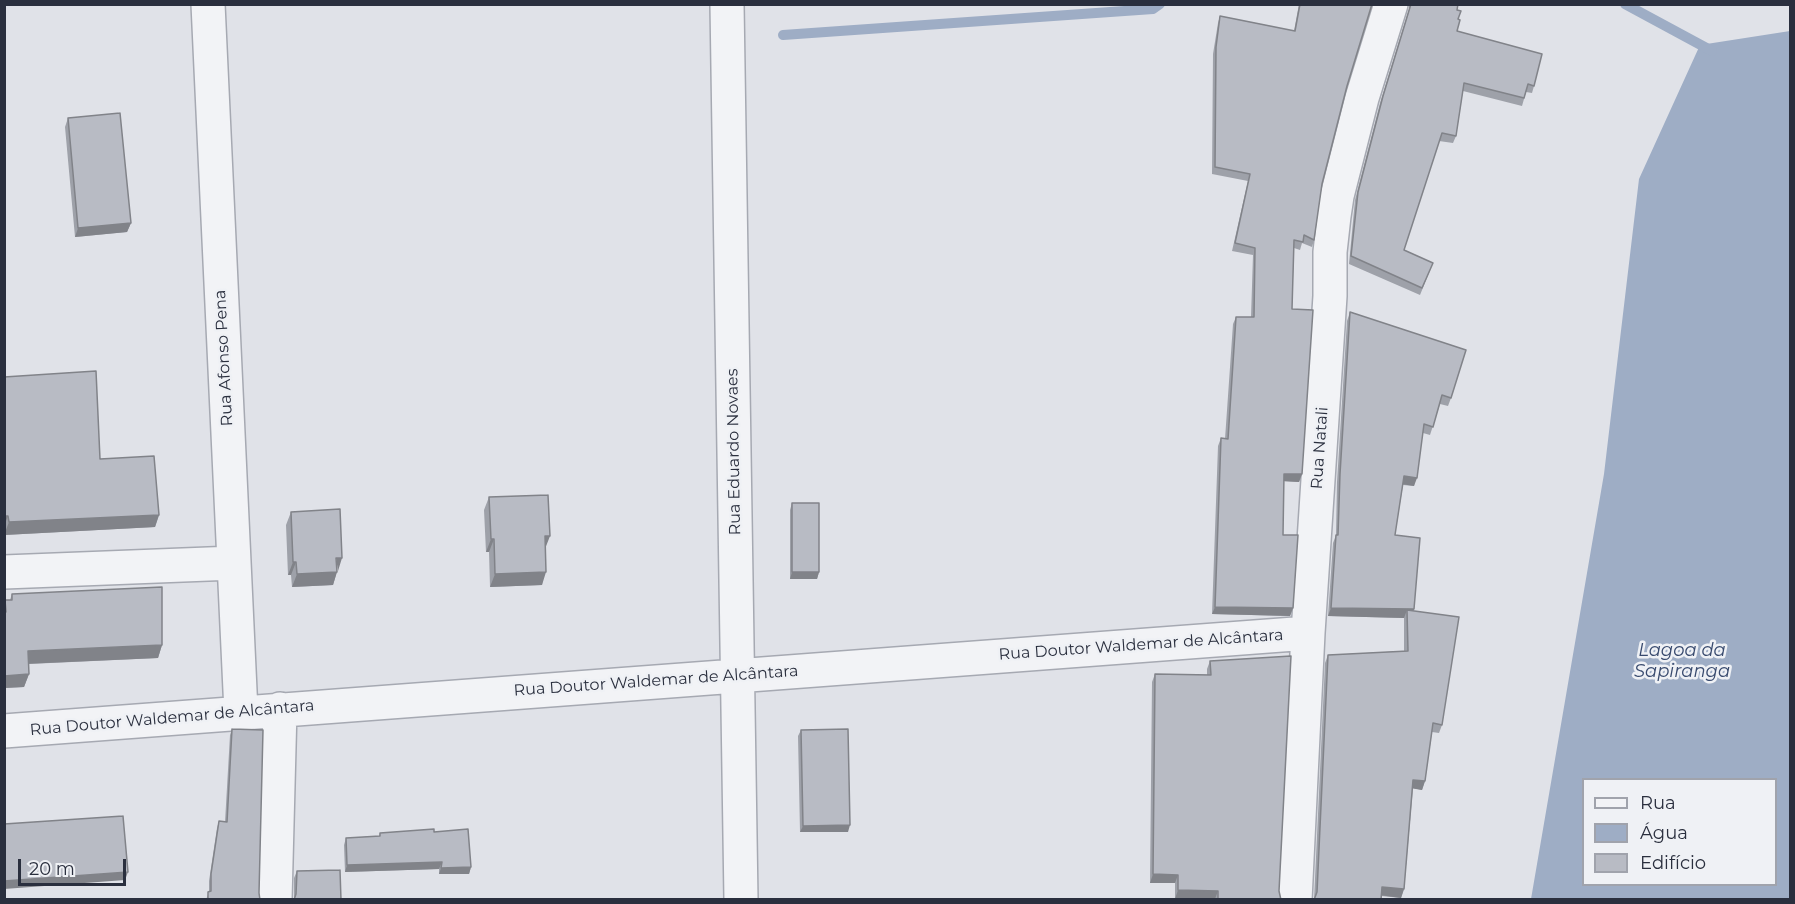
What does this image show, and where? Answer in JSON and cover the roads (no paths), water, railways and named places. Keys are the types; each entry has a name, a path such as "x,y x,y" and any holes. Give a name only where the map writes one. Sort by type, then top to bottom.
{"street":[{"name":"Rua Afonso Pena","path":"208,4 241,712"},
{"name":"Rua Eduardo Novaes","path":"727,4 741,900"},
{"name":"Rua Natali","path":"1294,900 1308,633 1330,296 1330,252 1337,196 1362,98 1391,4"},
{"path":"4,572 234,563"},
{"name":"Rua Doutor Waldemar de Alcântara","path":"4,731 1308,633"},
{"path":"275,900 280,709"}],"water":[{"name":"Lagoa da Sapiranga","path":"1790,31 1790,899 1531,899 1604,474 1639,179 1700,45"}],"waterway":[{"path":"783,35 1153,9 1160,4"},
{"path":"1625,4 1712,51"}]}
